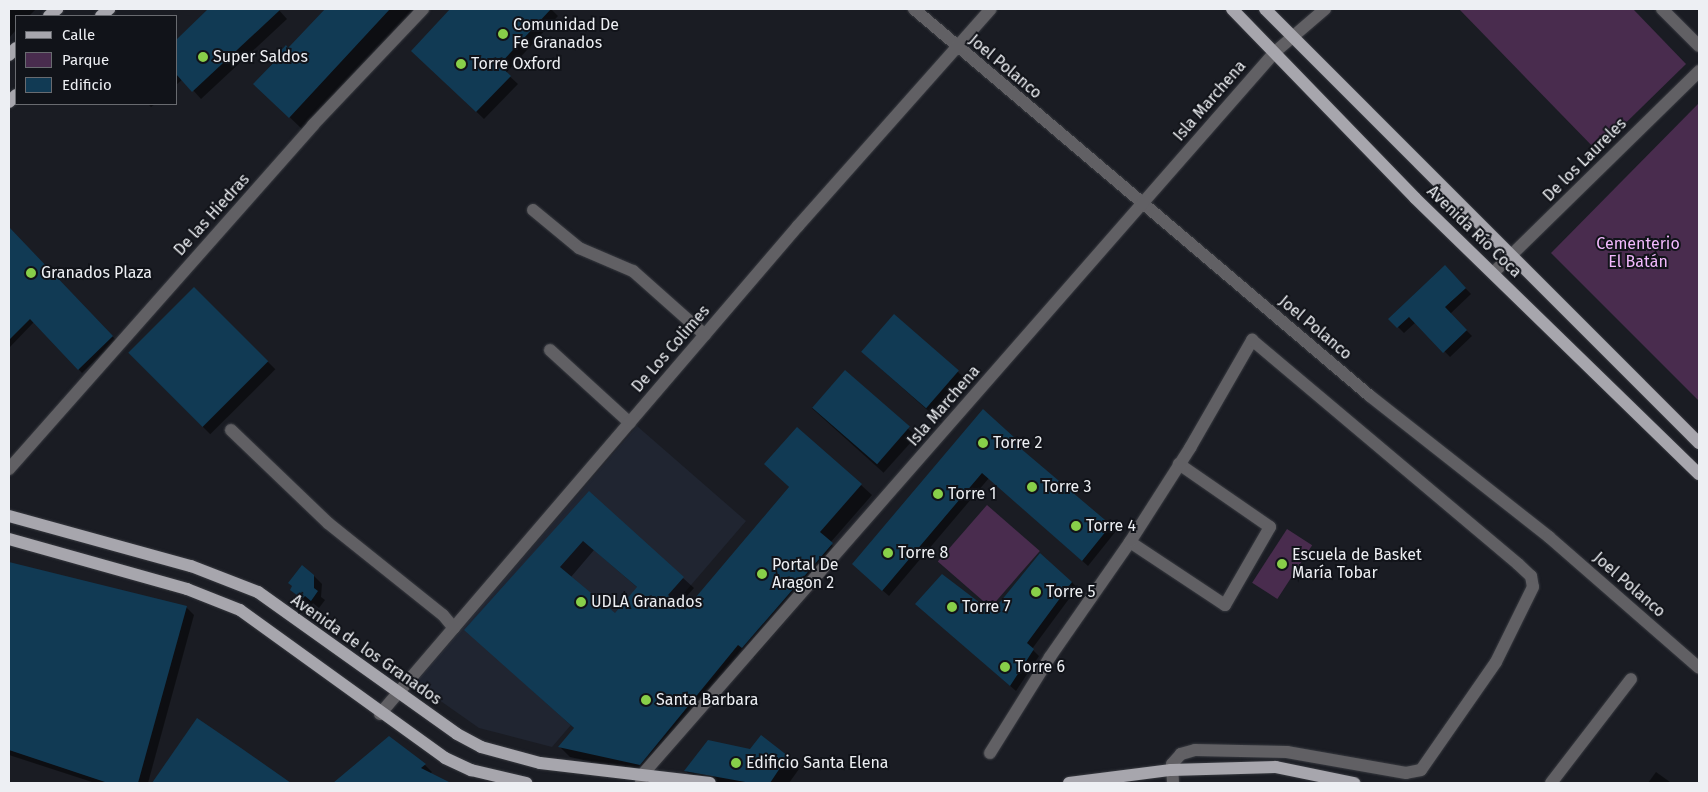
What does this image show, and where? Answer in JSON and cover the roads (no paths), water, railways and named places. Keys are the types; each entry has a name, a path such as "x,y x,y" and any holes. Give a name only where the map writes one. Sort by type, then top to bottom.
{"main road":[{"name":"Avenida Río Coca","path":"1232,9 1415,198 1699,474"},
{"name":"Avenida Río Coca","path":"1265,9 1513,254 1699,443"},
{"name":"Avenida de los Granados","path":"9,516 191,566 258,592 398,693 481,748 540,764 642,779 710,783"},
{"path":"9,539 187,589 240,610 380,714 444,758 472,770 526,783"},
{"path":"1069,783 1171,770 1276,767 1354,783"}],"street":[{"name":"De las Hiedras","path":"9,469 313,125 423,9"},
{"name":"Joel Polanco","path":"914,9 957,48 1370,396 1549,536 1699,668"},
{"name":"De Los Colimes","path":"380,714 705,335 990,9"},
{"name":"Isla Marchena","path":"642,779 1275,52 1325,9"},
{"path":"1662,9 1699,46"},
{"name":"De los Laureles","path":"1494,273 1699,71"},
{"path":"533,210 579,248 633,271 705,335"},
{"path":"990,753 1050,656 1130,542 1179,464 1252,340 1532,576 1533,587 1496,662 1421,770 1406,772 1287,752 1243,750 1189,751 1181,754 1171,770 1173,783"},
{"path":"550,350 630,423"},
{"path":"231,430 328,524 443,615 454,628"},
{"path":"1130,542 1225,605 1270,526 1179,464"},
{"path":"1551,783 1631,679"}],"place":[{"name":"Comunidad De Fe Granados","path":"503,34"},
{"name":"Super Saldos","path":"203,57"},
{"name":"Torre Oxford","path":"461,64"},
{"name":"Granados Plaza","path":"31,273"},
{"name":"Torre 2","path":"983,443"},
{"name":"Torre 3","path":"1032,487"},
{"name":"Torre 1","path":"938,494"},
{"name":"Torre 4","path":"1076,526"},
{"name":"Torre 8","path":"888,553"},
{"name":"Escuela de Basket María Tobar","path":"1282,564"},
{"name":"Portal De Aragon 2","path":"762,574"},
{"name":"Torre 5","path":"1036,592"},
{"name":"UDLA Granados","path":"581,602"},
{"name":"Torre 7","path":"952,607"},
{"name":"Torre 6","path":"1005,667"},
{"name":"Santa Barbara","path":"646,700"},
{"name":"Edificio Santa Elena","path":"736,763"}],"park label":[{"name":"Cementerio El Batán","path":"1638,253"}]}
